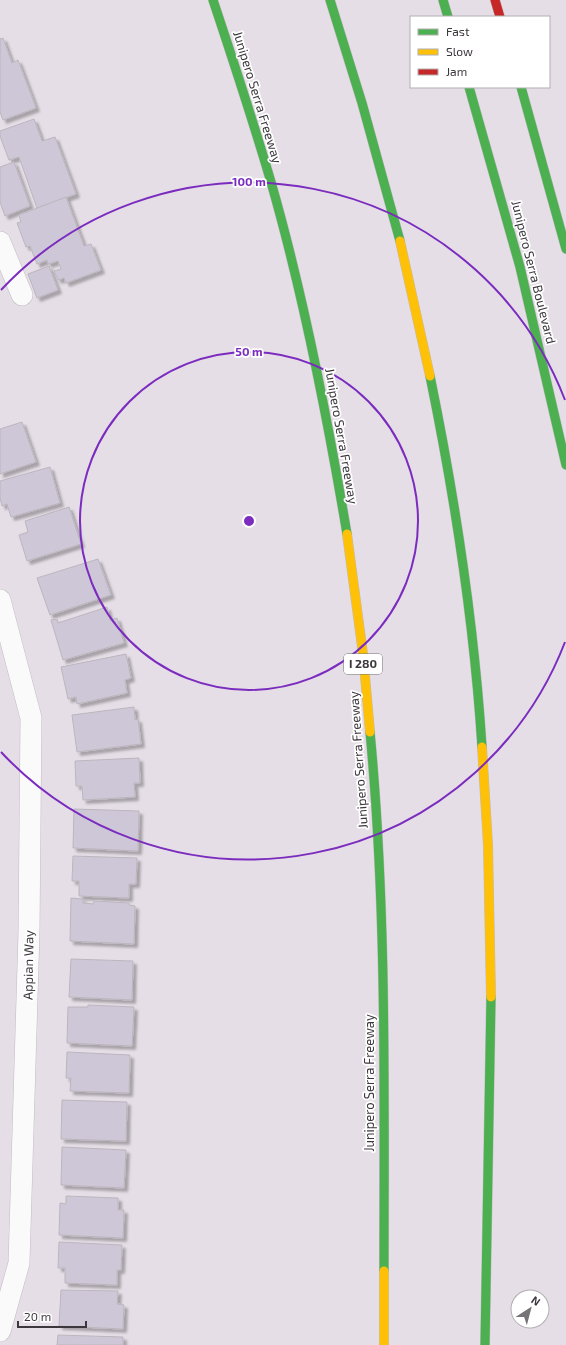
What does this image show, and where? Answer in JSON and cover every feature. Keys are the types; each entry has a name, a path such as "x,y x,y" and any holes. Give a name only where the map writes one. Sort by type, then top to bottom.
{"main road":[{"name":"Junipero Serra Freeway","path":"213,0 260,146 303,310 334,460 356,604 371,745 380,891 384,1345"},
{"path":"330,0 379,161 417,313 436,402 451,493 473,649 485,796 491,945 491,1045 485,1345"},
{"path":"443,0 448,16"},
{"path":"495,0 500,16"},
{"name":"Junipero Serra Boulevard","path":"469,88 520,267 566,465"},
{"path":"521,88 566,248"}],"street":[{"path":"0,242 22,295"},
{"name":"Appian Way","path":"0,600 31,718 29,932 19,1263 0,1330"}],"building":[{"path":"3,38 12,63 18,60 36,108 3,120 0,112 0,39"},
{"path":"34,119 42,141 55,137 76,194 37,208 19,157 9,160 0,136 0,131"},
{"path":"14,162 30,206 5,216 0,202 0,167"},
{"path":"66,197 84,246 91,244 101,270 66,283 64,278 58,280 54,271 61,269 58,261 48,264 47,260 37,264 30,246 26,247 17,223 21,222 19,215"},
{"path":"49,266 58,290 37,298 28,274"},
{"path":"22,422 36,462 0,474 0,429"},
{"path":"50,467 60,503 11,517 7,504 2,506 0,498 0,481"},
{"path":"69,507 81,544 27,561 19,535 28,532 25,521"},
{"path":"98,559 111,595 50,615 37,578"},
{"path":"107,607 110,620 117,618 124,643 63,660 51,620 57,619 58,623"},
{"path":"126,654 131,678 125,680 127,693 77,704 76,697 68,699 61,667"},
{"path":"134,707 135,720 138,719 141,744 77,752 72,715"},
{"path":"139,758 140,783 134,783 135,797 83,800 82,786 76,786 75,761"},
{"path":"74,809 139,811 138,851 73,848"},
{"path":"73,856 137,858 136,884 129,884 129,898 79,896 79,881 72,881"},
{"path":"71,898 83,899 83,903 93,904 94,901 129,903 129,905 135,906 134,944 70,941"},
{"path":"71,959 133,961 132,1000 69,997"},
{"path":"88,1005 134,1007 132,1046 67,1043 68,1007 88,1007"},
{"path":"67,1052 130,1055 129,1093 70,1091 71,1078 66,1078"},
{"path":"62,1100 127,1102 126,1141 61,1139"},
{"path":"62,1147 126,1150 124,1188 61,1185"},
{"path":"66,1196 118,1198 118,1210 124,1210 123,1238 59,1235 60,1203 66,1204"},
{"path":"59,1242 122,1245 121,1270 117,1270 117,1285 65,1283 65,1268 58,1268"},
{"path":"61,1290 118,1291 117,1304 124,1305 123,1329 59,1326"},
{"path":"58,1335 123,1337 123,1345 57,1345"}],"traffic: fast":[{"path":"213,0 243,91 283,225 314,356 347,534"},
{"path":"330,0 362,103 400,241"},
{"path":"443,0 448,16"},
{"path":"469,88 520,267 566,465"},
{"path":"521,88 566,249"},
{"path":"430,376 448,468 469,607 482,747"},
{"path":"370,732 382,934 384,1271"},
{"path":"485,1345 491,997"}],"traffic: slow":[{"path":"400,241 430,376"},
{"path":"347,534 363,654 370,732"},
{"path":"482,747 488,845 491,997"},
{"path":"384,1271 384,1345"}],"traffic: jam":[{"path":"495,0 500,16"}]}
